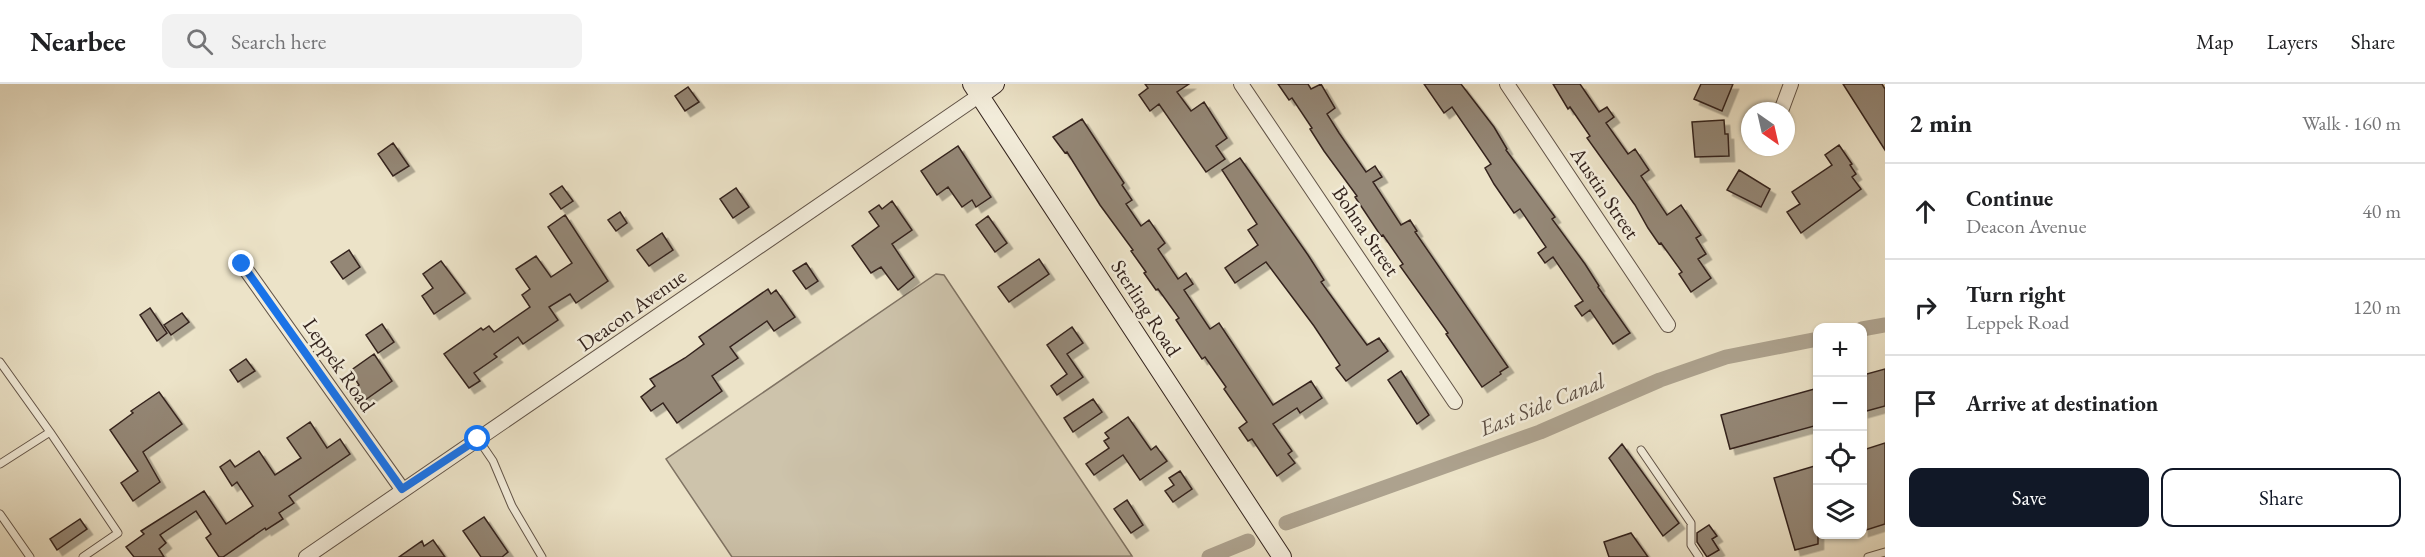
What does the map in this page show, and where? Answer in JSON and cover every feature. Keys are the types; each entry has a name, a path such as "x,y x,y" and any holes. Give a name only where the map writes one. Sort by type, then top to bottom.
{"street":[{"path":"976,90 995,84"},
{"name":"Bohna Street","path":"1241,84 1455,402"},
{"name":"Austin Street","path":"1507,84 1668,325"},
{"path":"1784,102 1791,84"},
{"name":"Deacon Avenue","path":"306,557 402,489 585,368 976,90"},
{"name":"Sterling Road","path":"976,90 1281,557"},
{"name":"Leppek Road","path":"242,264 402,489"}],"lane":[{"path":"0,362 118,533 83,557"},
{"path":"0,464 50,432"},
{"path":"478,439 493,461 512,506 542,557"},
{"path":"1641,450 1691,524 1691,545 1699,557"},
{"path":"0,514 30,557"},
{"path":"1868,557 1885,552"}],"shaded area":[{"path":"936,274 944,275 1132,556 732,557 666,459"}],"building":[{"path":"1145,84 1189,84 1177,92 1191,111 1204,102 1227,138 1216,146 1225,159 1206,172 1159,104 1150,111 1139,95 1148,88"},
{"path":"1278,84 1308,84 1311,89 1321,84 1335,108 1327,114 1366,172 1375,166 1382,177 1373,182 1401,225 1410,220 1417,231 1415,232 1508,367 1500,372 1501,374 1482,387 1446,334 1448,333 1400,266 1403,264 1383,235 1381,236 1355,197 1357,196 1324,151 1292,98 1289,100"},
{"path":"1424,84 1461,84 1494,127 1506,150 1555,217 1552,219 1585,264 1630,333 1613,344 1590,310 1582,316 1575,306 1583,301 1553,257 1545,263 1538,253 1546,247 1520,209 1514,213 1494,184 1485,168 1491,164 1452,107 1444,113"},
{"path":"1553,84 1580,84 1599,112 1607,107 1614,117 1606,123 1628,154 1635,149 1649,170 1641,176 1667,215 1681,205 1701,235 1696,238 1706,254 1698,259 1711,278 1691,292 1679,274 1682,272 1648,228 1635,205 1587,138 1590,136 1570,107 1568,109"},
{"path":"1701,84 1733,84 1722,111 1694,99"},
{"path":"1843,84 1882,84 1885,89 1885,150"},
{"path":"688,87 699,102 685,111 675,96"},
{"path":"1082,119 1124,183 1122,185 1132,200 1126,204 1141,226 1149,220 1165,243 1158,249 1178,279 1186,273 1193,284 1184,290 1210,329 1219,323 1273,405 1311,381 1322,398 1300,413 1297,408 1273,424 1292,451 1288,454 1295,463 1277,476 1252,439 1248,441 1239,428 1247,422 1224,389 1226,387 1205,357 1202,359 1176,320 1179,318 1144,273 1146,272 1131,251 1133,250 1100,205 1067,152 1065,153 1053,137"},
{"path":"1724,120 1725,134 1728,134 1729,156 1695,157 1692,122"},
{"path":"393,143 409,166 393,176 378,154"},
{"path":"1839,145 1852,164 1850,165 1856,174 1852,177 1861,189 1801,233 1787,212 1800,204 1792,192 1832,165 1825,155"},
{"path":"958,146 991,197 976,207 972,200 962,207 948,187 937,195 921,171"},
{"path":"1240,158 1308,255 1324,280 1321,282 1367,345 1379,338 1388,351 1346,381 1336,368 1340,365 1314,326 1266,262 1235,283 1225,268 1258,245 1248,230 1257,224 1222,170"},
{"path":"1739,170 1770,189 1761,207 1727,190"},
{"path":"562,186 573,201 561,209 550,194"},
{"path":"736,188 749,207 733,218 720,199"},
{"path":"892,201 912,230 892,244 914,277 898,290 881,267 871,273 852,246 879,226 869,212 879,205 882,209"},
{"path":"620,212 627,223 616,231 608,220"},
{"path":"565,215 608,281 576,303 570,294 549,307 558,320 523,344 518,337 494,354 497,357 474,373 480,381 469,388 444,354 481,328 483,330 489,326 494,332 530,307 522,295 530,289 516,269 536,256 551,277 572,263 548,227"},
{"path":"988,216 1007,243 995,252 976,225"},
{"path":"662,233 673,250 649,266 637,250"},
{"path":"349,250 360,267 343,279 331,262"},
{"path":"1039,259 1049,274 1009,302 998,287"},
{"path":"441,261 465,293 434,314 422,296 433,288 423,274"},
{"path":"806,263 818,281 806,289 793,271"},
{"path":"768,289 771,294 776,290 795,317 774,331 767,321 730,347 738,358 712,376 722,391 677,423 663,403 651,411 641,397 655,386 650,379 704,344 699,337"},
{"path":"150,308 167,333 157,341 140,315"},
{"path":"182,313 189,322 171,335 164,325"},
{"path":"382,324 394,342 378,353 366,335"},
{"path":"1072,327 1083,343 1067,354 1083,377 1057,395 1051,386 1067,374 1047,345"},
{"path":"374,354 392,381 358,405 348,392 359,385 350,371"},
{"path":"246,359 255,371 238,382 230,370"},
{"path":"1885,369 1885,406 1867,411 1867,377 1867,374"},
{"path":"1401,371 1429,415 1417,424 1388,380"},
{"path":"1813,389 1813,426 1730,449 1721,415"},
{"path":"159,392 182,424 143,452 160,482 133,501 121,483 138,471 110,430 133,413 131,411"},
{"path":"1093,399 1102,412 1073,432 1064,418"},
{"path":"1128,417 1151,450 1156,446 1167,461 1140,480 1123,455 1094,475 1086,464 1109,448 1104,441 1109,438 1105,433"},
{"path":"310,422 327,448 340,439 350,454 289,496 294,503 279,513 283,519 266,530 265,528 223,557 219,557 206,538 211,534 196,511 160,535 166,543 159,549 164,557 134,557 126,547 144,534 141,531 204,491 226,524 253,506 237,482 232,486 220,467 230,460 235,467 259,451 275,475 301,458 287,438"},
{"path":"1885,443 1885,524 1867,530 1867,485 1867,449"},
{"path":"1622,444 1679,523 1663,536 1609,458"},
{"path":"1813,466 1813,539 1818,539 1818,544 1795,550 1774,478"},
{"path":"1180,471 1192,489 1173,502 1165,491 1174,485 1169,478"},
{"path":"1127,500 1143,525 1131,533 1114,509"},
{"path":"484,517 508,552 502,557 481,557 463,531"},
{"path":"80,519 87,529 57,550 50,539"},
{"path":"1709,525 1717,536 1712,539 1719,550 1707,557 1697,542 1697,533"},
{"path":"1631,533 1648,557 1609,557 1604,542"},
{"path":"433,540 445,557 399,557 422,541 424,546"}],"waterway":[{"name":"East Side Canal","path":"1867,328 1885,325"},
{"name":"East Side Canal","path":"1286,523 1540,432 1660,380 1726,357 1813,340"},
{"name":"East Side Canal","path":"1209,557 1248,541"}],"route":[{"path":"242,264 402,489 478,439"}]}
